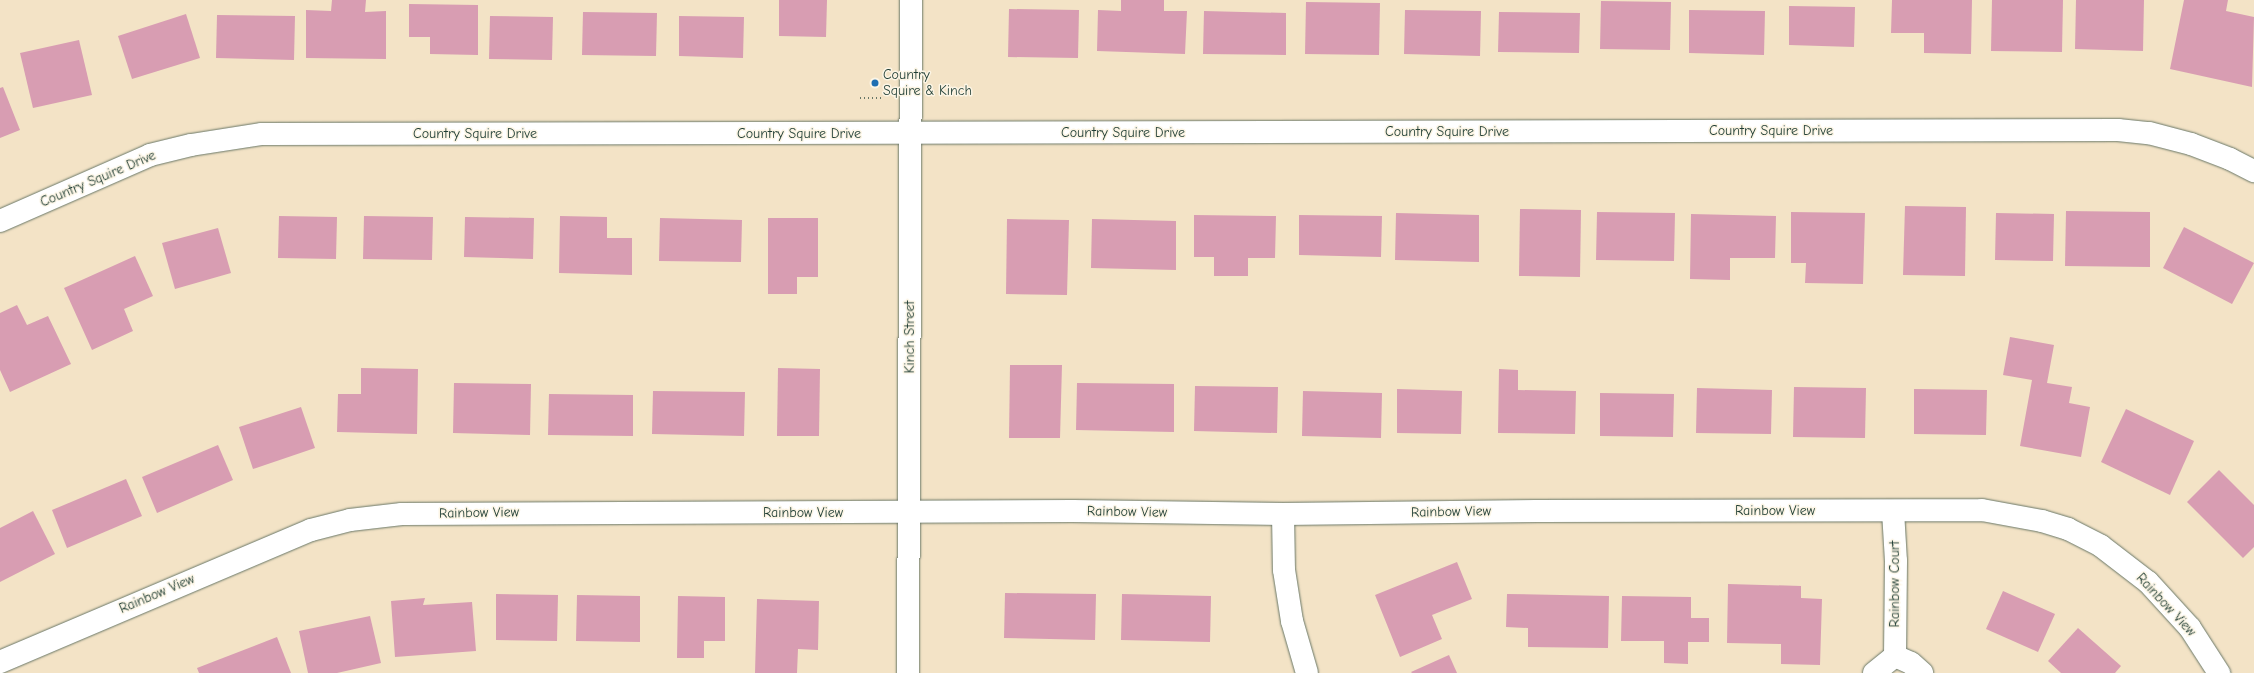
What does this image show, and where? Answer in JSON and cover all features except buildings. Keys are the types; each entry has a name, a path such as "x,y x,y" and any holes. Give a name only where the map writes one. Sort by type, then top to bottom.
{"street":[{"name":"Kinch Street","path":"908,673 911,0"},
{"name":"Country Squire Drive","path":"0,221 150,155 192,145 262,134 910,134 2118,130 2149,133 2191,144 2230,159 2254,171"},
{"name":"Rainbow View","path":"0,662 304,533 350,520 402,514 909,513 1074,511 1283,514 1536,511 1982,510 2042,521 2068,529 2101,546 2148,582 2190,628 2219,673"},
{"name":"Rainbow Court","path":"1894,511 1896,561 1895,656"},
{"path":"1283,514 1285,577 1292,621 1307,673"},
{"path":"1874,673 1895,656 1911,663 1922,673"}],"place":[{"name":"Country Squire & Kinch","path":"875,83"}]}
